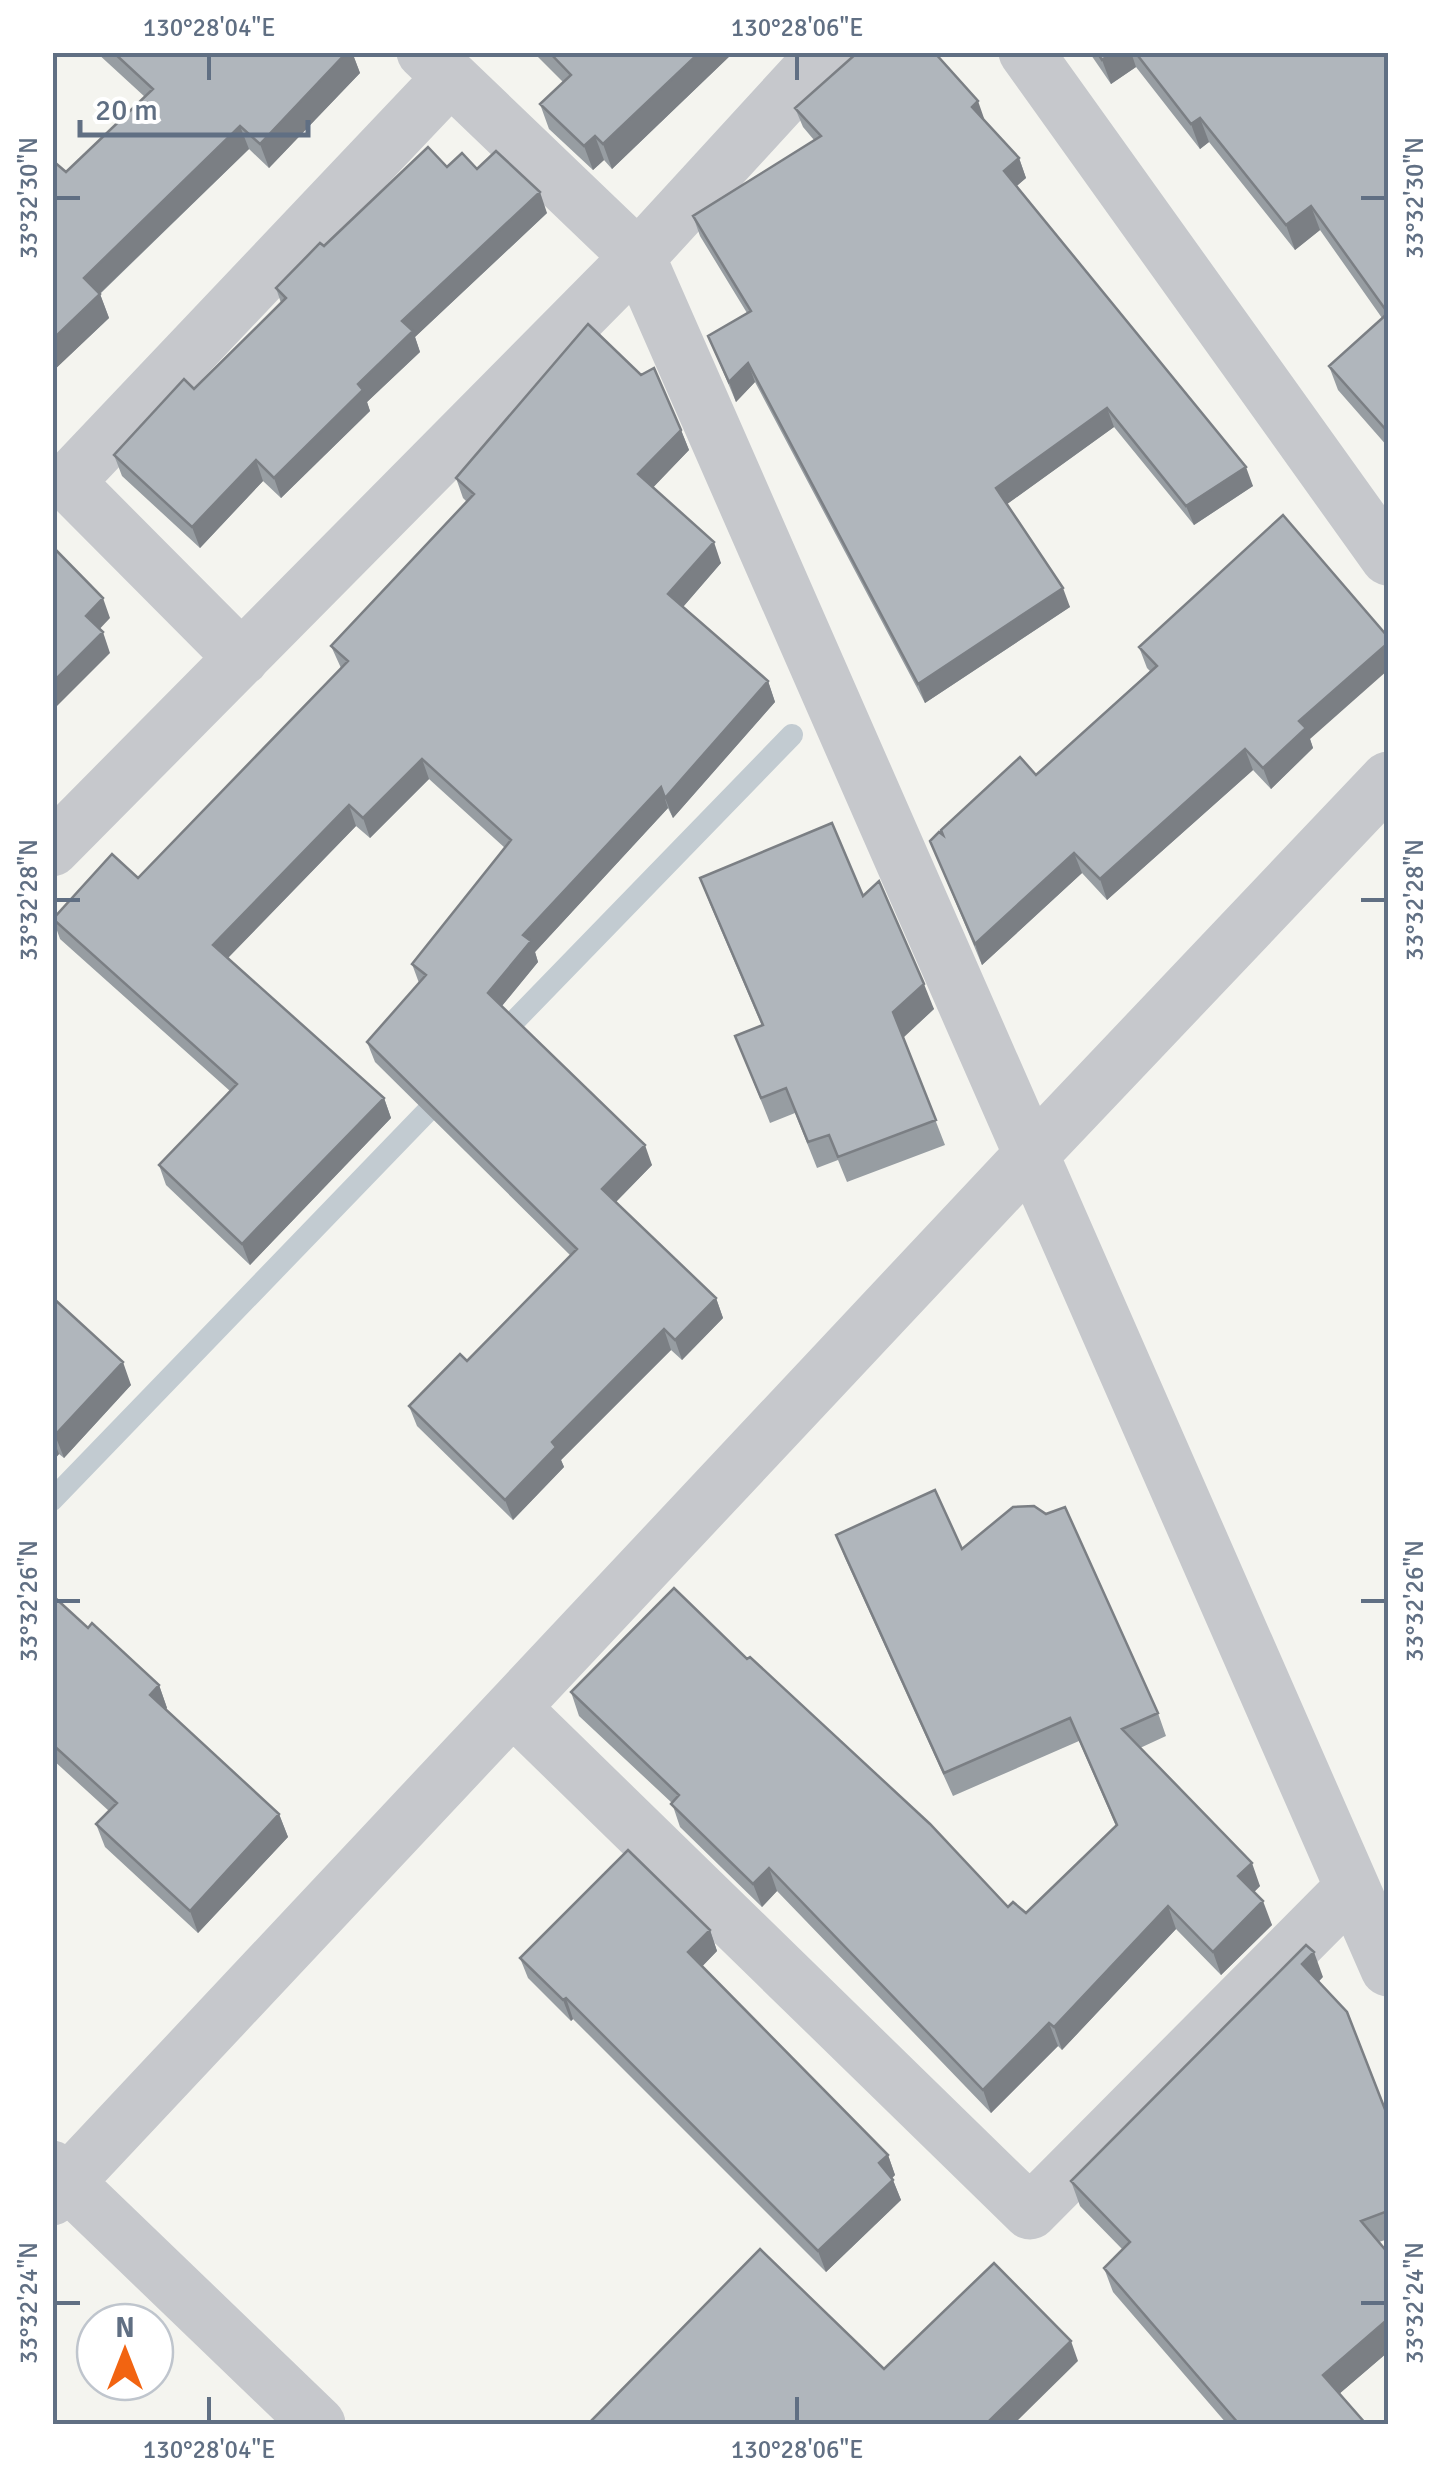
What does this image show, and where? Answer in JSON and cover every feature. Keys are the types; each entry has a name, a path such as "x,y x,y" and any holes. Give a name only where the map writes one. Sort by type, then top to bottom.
{"street":[{"path":"52,850 638,257 826,52"},
{"path":"1026,52 1388,558"},
{"path":"242,658 67,482 437,65 638,257 1388,1969"},
{"path":"318,2424 58,2183 513,1708 1388,780"},
{"path":"513,1708 1030,2212 1351,1888"}],"building":[{"path":"113,52 347,52 260,144 240,126 84,278 100,294 52,340 52,160 66,172 153,89"},
{"path":"549,52 700,52 603,144 595,136 584,146 540,104 571,75"},
{"path":"858,52 934,52 978,101 972,107 1019,158 1004,171 1246,467 1186,506 1107,408 996,488 1063,588 918,684 748,363 729,382 708,336 751,311 693,216 821,136 795,108"},
{"path":"1097,52 1113,52 1102,60"},
{"path":"1135,52 1388,52 1388,313 1311,206 1286,225 1200,118 1191,124"},
{"path":"428,147 447,167 462,153 477,169 496,151 540,192 402,321 413,331 358,384 363,390 274,478 256,460 192,527 114,455 184,379 194,389 286,298 276,288 320,243 324,246"},
{"path":"1388,313 1388,432 1329,366"},
{"path":"588,324 641,375 654,368 681,430 638,474 714,542 668,594 768,681 665,798 661,787 523,935 531,941 488,993 645,1145 602,1189 716,1298 675,1340 664,1329 552,1442 556,1447 505,1500 409,1406 460,1354 467,1361 577,1249 367,1042 426,975 412,964 511,840 422,759 363,818 349,805 213,945 384,1098 242,1244 159,1165 237,1084 53,919 112,854 138,878 348,661 331,646 474,494 456,478"},
{"path":"1283,515 1388,637 1388,643 1299,721 1306,728 1263,768 1245,749 1100,879 1074,853 975,944 930,841 939,832 943,835 941,830 1020,757 1036,775 1157,666 1139,647"},
{"path":"52,546 103,598 86,616 103,632 52,683"},
{"path":"832,823 863,896 879,881 924,984 893,1012 936,1120 838,1157 829,1135 808,1142 786,1088 761,1098 735,1036 763,1025 700,878"},
{"path":"52,1297 123,1362 55,1435 52,1433"},
{"path":"935,1490 962,1549 1013,1507 1034,1506 1046,1514 1065,1507 1158,1713 1122,1729 1252,1863 1238,1876 1263,1901 1213,1952 1168,1906 1054,2027 1049,2023 983,2090 769,1868 753,1884 671,1804 679,1795 571,1692 674,1588 930,1824 1008,1907 1013,1902 1026,1913 1117,1825 1070,1718 944,1773 836,1535"},
{"path":"52,1595 88,1628 92,1623 159,1685 150,1695 279,1814 190,1911 96,1824 117,1803 52,1744"},
{"path":"628,1850 710,1930 688,1952 888,2155 879,2163 893,2180 818,2251 566,1998 563,2000 520,1958"},
{"path":"1306,1945 1314,1952 1302,1964 1347,2012 1388,2117 1388,2211 1361,2221 1388,2253 1388,2319 1323,2375 1366,2424 1239,2424 1104,2268 1130,2242 1071,2181"},
{"path":"760,2249 884,2369 994,2263 1071,2341 986,2424 588,2424"}],"waterway":[{"path":"496,1040 792,735"},
{"path":"52,1500 446,1092"}]}
